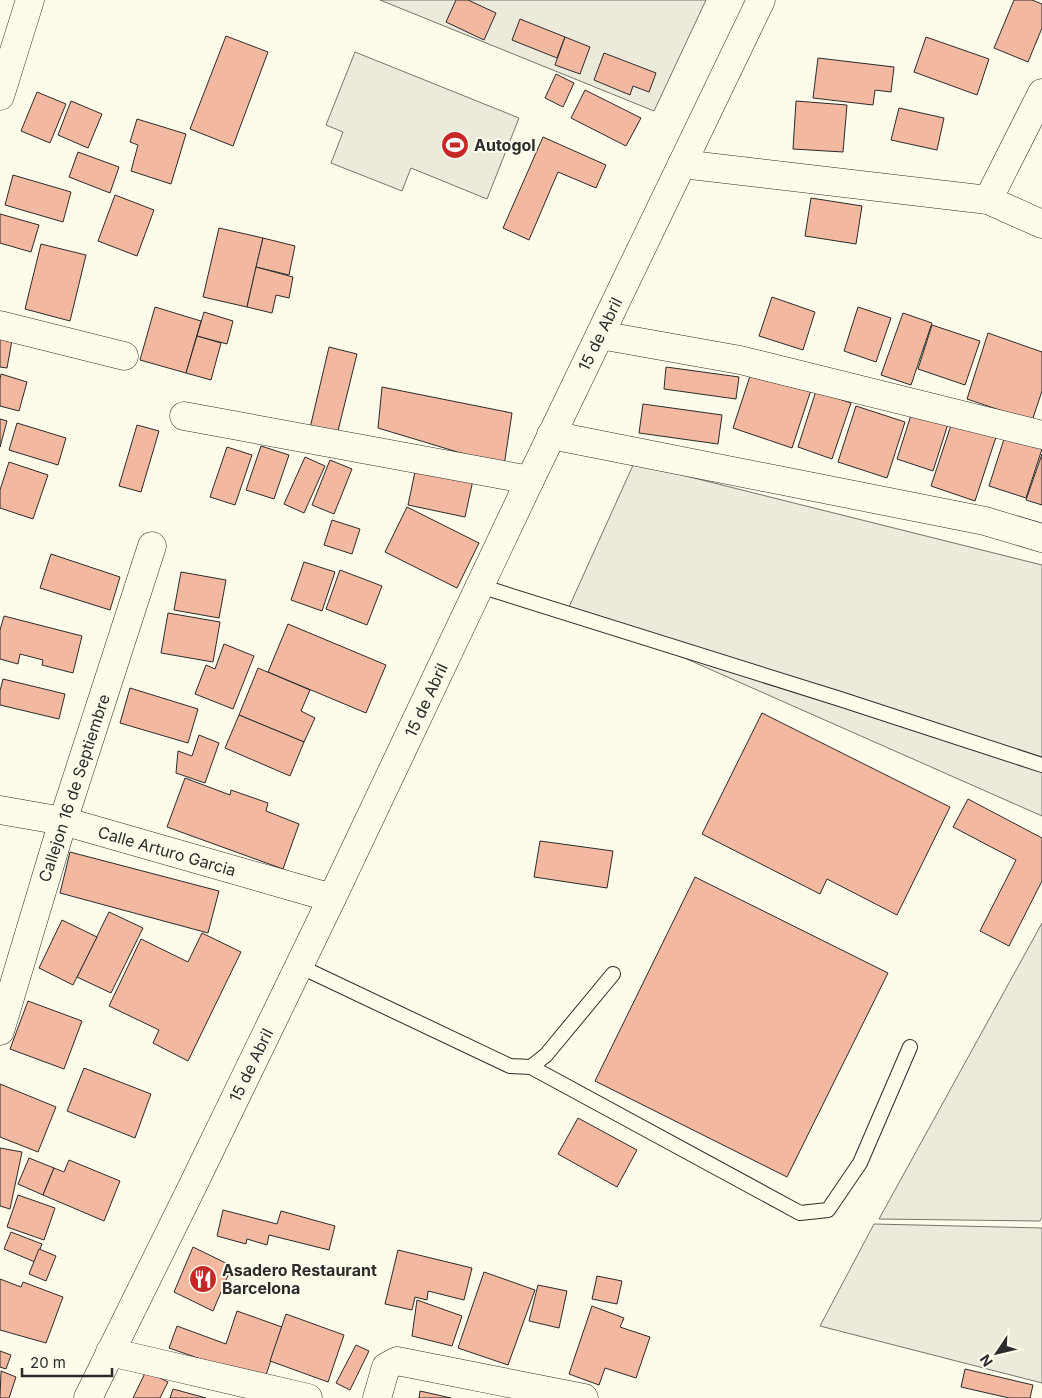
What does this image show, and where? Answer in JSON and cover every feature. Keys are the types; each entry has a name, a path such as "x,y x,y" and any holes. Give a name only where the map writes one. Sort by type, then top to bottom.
{"street":[{"path":"0,96 30,0"},
{"name":"15 de Abril","path":"88,1398 332,898 551,436 761,0"},
{"path":"988,200 1042,93"},
{"path":"682,164 988,200 1042,224"},
{"path":"0,326 124,356"},
{"path":"600,334 740,360 1042,435"},
{"path":"184,416 530,480"},
{"path":"551,436 985,521 1042,538"},
{"name":"Callejon 16 de Septiembre","path":"0,1031 63,821 152,546"},
{"name":"Calle Arturo Garcia","path":"0,810 63,821 332,898"},
{"path":"110,1352 308,1398"},
{"path":"378,1398 386,1366 397,1361 584,1398"}],"lane":[{"path":"480,586 840,699 1042,765"},
{"path":"299,966 510,1066 531,1067 800,1213 828,1210 860,1163 910,1047"},
{"path":"531,1067 546,1055 613,974"}],"shaded area":[{"path":"380,0 706,0 654,111"},
{"path":"355,52 519,118 487,199 411,168 402,191 331,163 343,132 326,125"},
{"path":"634,463 1042,565 1042,816 569,607"},
{"path":"1042,923 1042,1217 1040,1221 879,1219"},
{"path":"874,1224 1042,1228 1042,1383 820,1326"}],"building":[{"path":"456,0 468,0 496,13 484,40 446,22"},
{"path":"1014,0 1032,0 1042,4 1042,28 1028,62 994,48"},
{"path":"520,19 565,37 557,58 512,40"},
{"path":"226,36 268,52 233,146 190,129"},
{"path":"565,37 590,47 580,74 555,65"},
{"path":"926,37 989,59 977,95 914,72"},
{"path":"604,53 656,73 649,92 633,86 630,95 594,80"},
{"path":"818,58 894,67 891,92 875,90 873,105 813,98"},
{"path":"556,74 574,83 563,107 545,98"},
{"path":"585,90 641,118 626,146 571,118"},
{"path":"37,92 66,104 50,143 21,131"},
{"path":"71,101 102,114 88,148 58,135"},
{"path":"796,101 847,105 843,152 793,149"},
{"path":"899,108 944,118 937,150 891,140"},
{"path":"137,119 186,134 171,184 131,171 138,145 130,142"},
{"path":"543,137 606,165 596,188 558,172 529,240 503,228"},
{"path":"78,152 119,167 110,193 69,177"},
{"path":"13,175 71,192 63,222 5,205"},
{"path":"115,195 154,210 137,256 98,241"},
{"path":"811,198 862,206 856,244 805,236"},
{"path":"0,214 39,225 31,252 0,243"},
{"path":"219,228 263,238 247,307 203,297"},
{"path":"263,238 295,246 289,275 256,267"},
{"path":"41,244 86,255 70,321 25,309"},
{"path":"256,267 293,277 289,298 276,295 272,313 247,307"},
{"path":"772,297 815,312 803,350 759,336"},
{"path":"155,307 201,321 186,373 140,360"},
{"path":"858,307 891,318 876,362 844,351"},
{"path":"204,312 233,321 227,344 197,336"},
{"path":"903,313 932,323 911,385 881,375"},
{"path":"932,325 980,341 965,385 918,369"},
{"path":"988,333 1042,352 1042,391 1032,421 967,399"},
{"path":"197,336 221,343 211,380 186,373"},
{"path":"0,338 12,340 7,368 0,367"},
{"path":"329,347 357,354 337,435 310,428"},
{"path":"666,367 739,377 736,399 664,389"},
{"path":"751,373 812,387 792,448 733,428"},
{"path":"1,374 27,382 19,411 0,406"},
{"path":"382,387 512,413 504,466 378,428"},
{"path":"816,391 851,403 832,459 798,447"},
{"path":"643,404 722,415 718,444 639,433"},
{"path":"856,406 905,422 887,478 838,462"},
{"path":"912,412 948,424 933,471 897,459"},
{"path":"0,419 7,421 0,447"},
{"path":"952,422 996,437 975,501 931,486"},
{"path":"17,423 66,438 58,465 9,450"},
{"path":"137,425 159,431 141,492 119,486"},
{"path":"1005,436 1042,449 1026,498 989,486"},
{"path":"261,446 289,455 274,499 246,490"},
{"path":"227,447 252,455 235,505 210,497"},
{"path":"1042,454 1042,505 1026,500"},
{"path":"305,457 325,466 304,513 284,504"},
{"path":"330,460 352,469 334,514 312,505"},
{"path":"9,462 48,475 33,519 0,508 0,490"},
{"path":"416,467 473,480 465,517 408,505"},
{"path":"407,507 479,543 457,588 385,552"},
{"path":"332,520 360,529 352,554 324,545"},
{"path":"51,554 120,577 110,610 40,588"},
{"path":"304,562 335,572 322,611 291,600"},
{"path":"340,570 382,586 367,625 326,609"},
{"path":"181,572 226,580 219,618 174,610"},
{"path":"168,613 220,622 213,662 161,653"},
{"path":"4,616 82,636 73,673 42,665 43,660 20,654 18,664 0,659 0,630"},
{"path":"288,624 386,665 366,713 268,672"},
{"path":"224,644 254,656 233,709 195,694 206,665 215,669"},
{"path":"258,668 310,690 301,711 315,718 304,742 239,715"},
{"path":"3,679 65,694 59,719 0,705 0,691"},
{"path":"130,688 198,709 188,743 120,723"},
{"path":"762,713 950,807 897,915 827,879 820,894 702,834"},
{"path":"239,715 304,742 290,776 225,748"},
{"path":"199,735 219,743 205,783 176,773 178,751 192,756"},
{"path":"185,778 230,795 231,790 268,803 266,811 299,824 283,869 167,827"},
{"path":"968,799 1042,838 1042,881 1009,946 980,931 1016,860 953,827"},
{"path":"540,841 613,851 607,888 534,877"},
{"path":"70,852 219,891 208,933 60,893"},
{"path":"695,877 888,973 787,1177 595,1081"},
{"path":"109,912 143,928 111,993 77,977"},
{"path":"62,920 97,937 73,985 39,968"},
{"path":"202,933 241,952 188,1061 153,1043 159,1030 109,1006 141,939 188,962"},
{"path":"28,1001 82,1021 64,1069 10,1049"},
{"path":"84,1068 151,1094 135,1138 67,1111"},
{"path":"0,1084 56,1107 38,1152 0,1137"},
{"path":"578,1118 637,1150 617,1187 558,1154"},
{"path":"0,1148 22,1152 10,1209 0,1206"},
{"path":"29,1158 54,1168 43,1195 18,1184"},
{"path":"69,1160 120,1181 104,1221 43,1195 54,1168 64,1172"},
{"path":"18,1195 55,1208 44,1240 7,1227"},
{"path":"223,1210 277,1224 281,1211 335,1226 329,1250 269,1235 267,1245 247,1239 246,1244 217,1236"},
{"path":"11,1232 42,1244 35,1262 4,1249"},
{"name":"Asadero Restaurant Barcelona","path":"193,1247 232,1266 213,1311 174,1292"},
{"path":"39,1249 56,1256 46,1281 29,1274"},
{"path":"398,1250 472,1268 464,1300 428,1291 427,1300 415,1297 412,1310 385,1304"},
{"path":"484,1272 535,1290 508,1365 458,1348"},
{"path":"597,1276 622,1281 617,1304 592,1299"},
{"path":"0,1279 21,1287 23,1282 63,1297 46,1343 0,1330"},
{"path":"538,1285 567,1291 559,1328 529,1321"},
{"path":"417,1300 462,1316 452,1346 412,1336"},
{"path":"592,1306 624,1318 620,1327 650,1337 636,1378 605,1368 599,1385 569,1374"},
{"path":"237,1311 282,1327 264,1381 169,1348 177,1326 226,1344"},
{"path":"286,1314 344,1335 328,1382 270,1361"},
{"path":"356,1345 369,1351 350,1390 336,1383"},
{"path":"0,1351 11,1355 6,1369 0,1367"},
{"path":"965,1369 1033,1385 1030,1398 1009,1398 961,1387"},
{"path":"1,1371 16,1377 9,1398 0,1398"},
{"path":"146,1371 168,1382 160,1398 133,1398"},
{"path":"173,1389 206,1398 170,1398"},
{"path":"420,1391 451,1398 419,1398"}],"place":[{"name":"Autogol","path":"455,145"},
{"name":"Asadero Restaurant Barcelona","path":"203,1279"}]}
